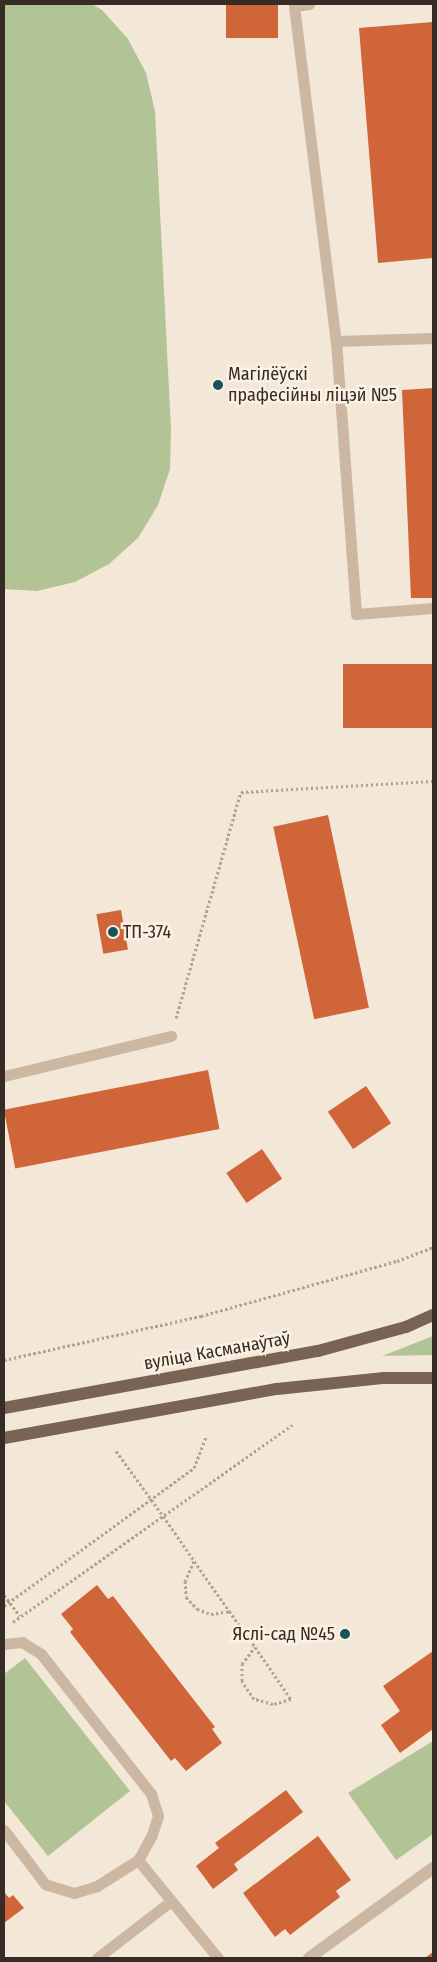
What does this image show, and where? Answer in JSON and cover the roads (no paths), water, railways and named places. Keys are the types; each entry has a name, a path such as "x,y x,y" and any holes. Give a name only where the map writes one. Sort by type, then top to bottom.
{"main road":[{"name":"вуліца Касманаўтаў","path":"4,1408 318,1351 406,1327 433,1315"},
{"path":"4,1438 277,1389 384,1378 433,1378"}],"street":[{"path":"308,1958 433,1868"}],"lane":[{"path":"309,4 294,6 336,341 356,614 433,608"},
{"path":"336,341 433,338"},
{"path":"4,1076 171,1036"},
{"path":"4,1644 22,1642 42,1654 151,1794 158,1816 152,1835 138,1860 98,1886 74,1893 45,1884 4,1830"},
{"path":"138,1860 218,1958"},
{"path":"97,1958 171,1901"}],"place":[{"name":"Магілёўскі прафесійны ліцэй №5","path":"218,385"},
{"name":"ТП-374","path":"113,932"},
{"name":"Яслі-сад №45","path":"345,1634"}]}
